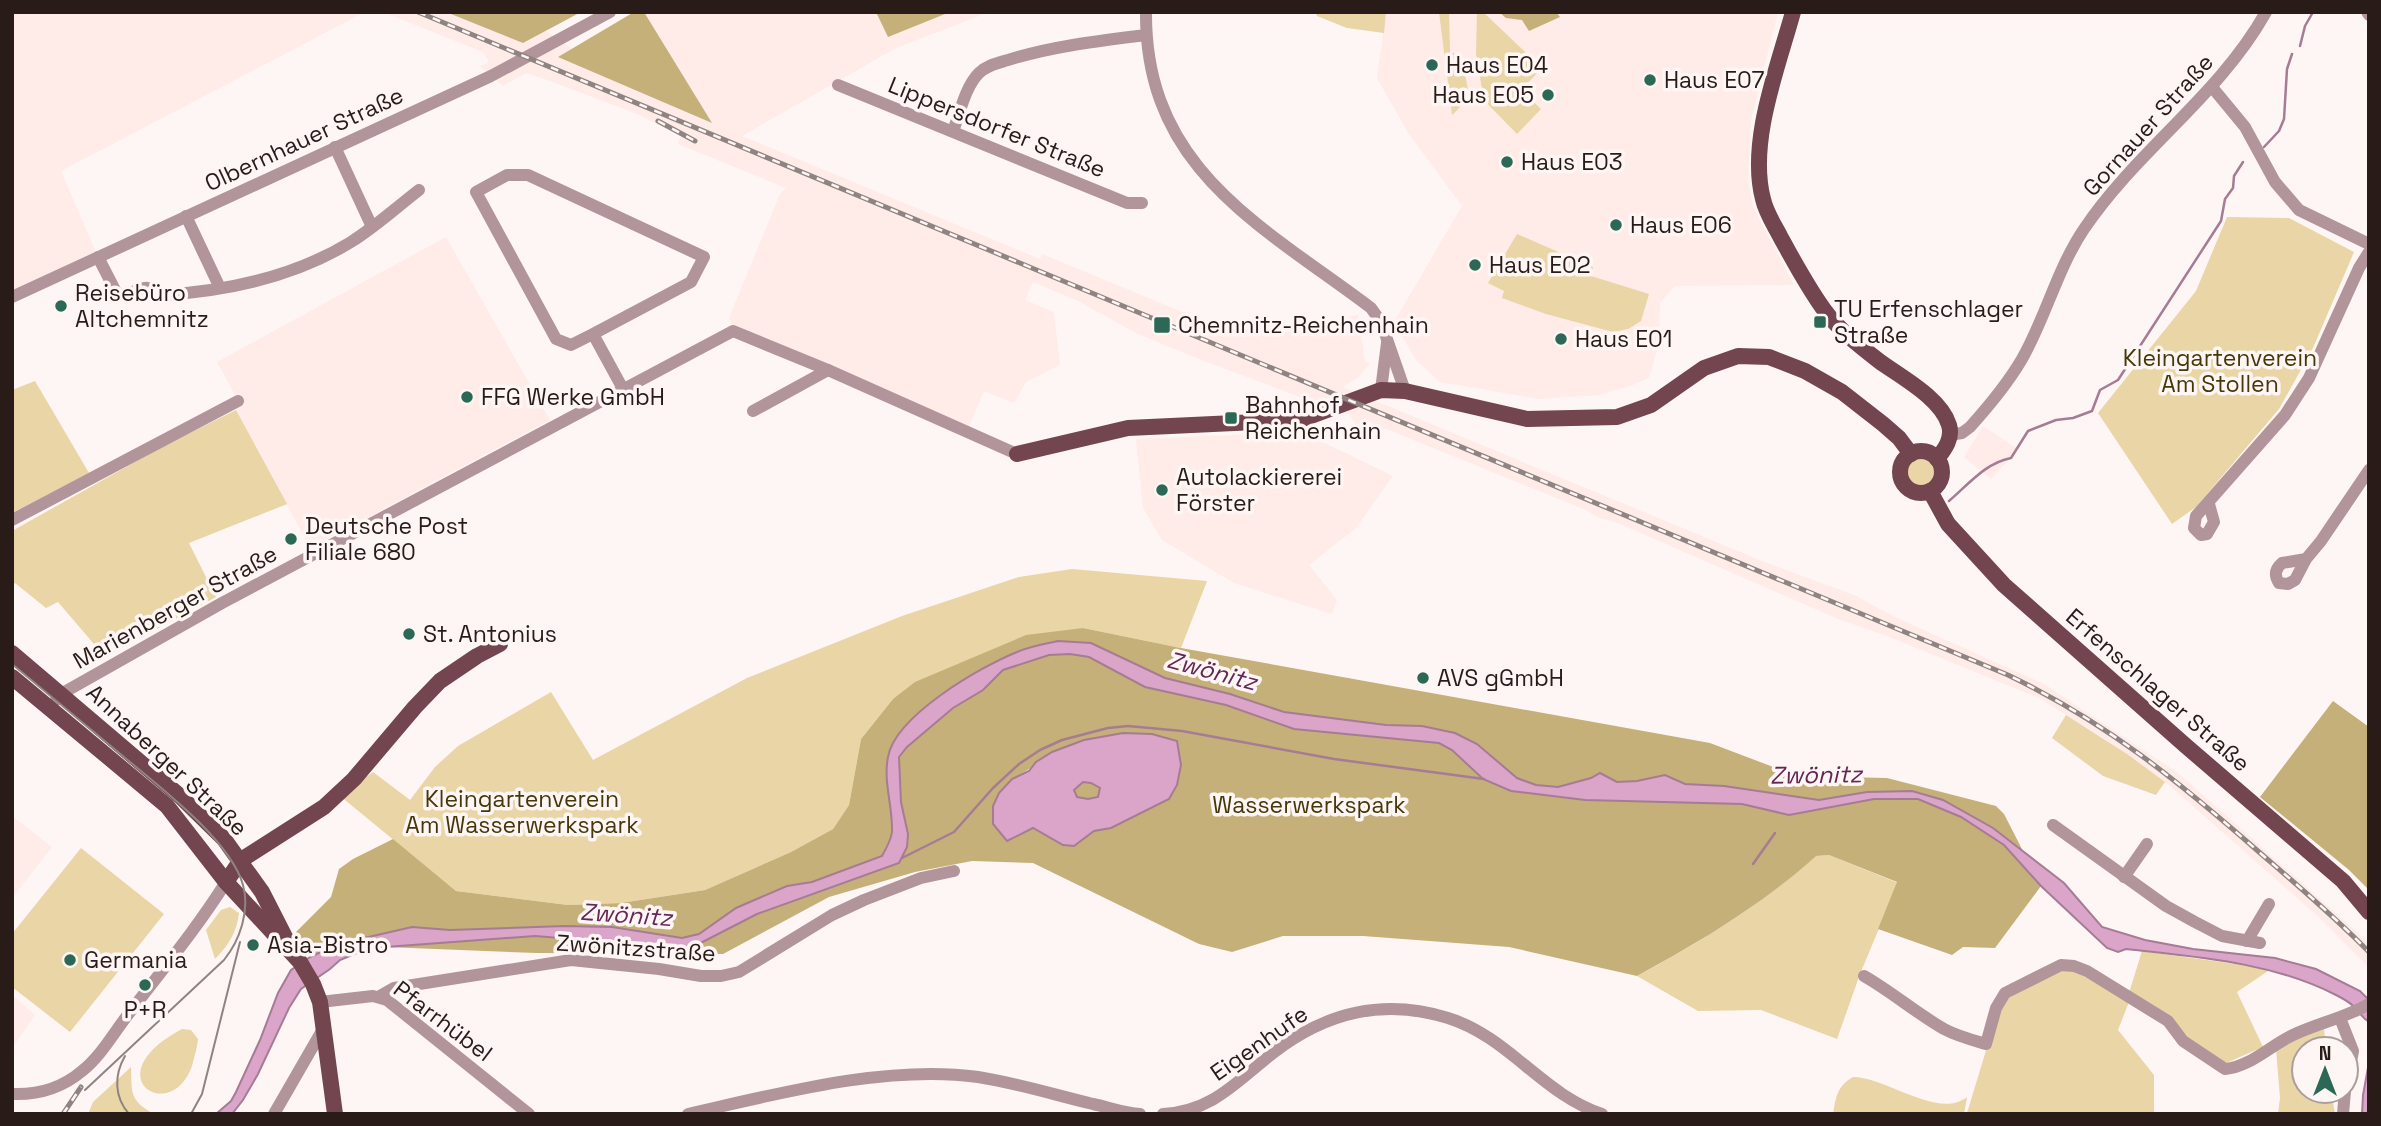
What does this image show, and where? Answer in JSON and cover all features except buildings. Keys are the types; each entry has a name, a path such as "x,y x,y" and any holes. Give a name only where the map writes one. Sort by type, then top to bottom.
{"main road":[{"path":"1793,12 1765,119 1759,181 1763,201 1801,275 1825,312 1858,344 1929,397 1950,426 1947,446 1937,458"},
{"path":"1017,454 1128,428 1300,419 1378,391 1405,391 1527,419 1616,417 1651,405 1704,368 1738,356 1769,357 1805,371 1842,392 1883,424 1899,438 1911,454"},
{"path":"1924,451 1937,458 1942,468 1941,478 1930,491 1917,492 1903,481 1901,468 1911,454 1924,451"},
{"name":"Erfenschlager Straße","path":"1930,491 1948,524 2004,585 2343,881 2369,912"},
{"path":"226,882 241,860 324,807 354,779 415,706 440,681 500,644"},
{"name":"Annaberger Straße","path":"12,653 205,819 241,860 262,892 313,984 320,1002 335,1114"},
{"name":"Annaberger Straße","path":"12,677 167,806 226,882 297,958"}],"street":[{"name":"Olbernhauer Straße","path":"12,297 491,76 610,12"},
{"path":"1146,12 1146,35 1154,83 1172,130 1199,169 1238,210 1371,308 1381,322 1405,391"},
{"name":"Gornauer Straße","path":"1950,435 1962,433 1970,427 2022,359 2068,256 2084,228 2148,150 2231,65 2266,12"},
{"path":"953,131 970,86 986,67 1037,51 1146,35"},
{"name":"Lippersdorfer Straße","path":"838,85 1127,203 1142,203"},
{"path":"2212,87 2245,127 2274,182 2299,210 2369,244"},
{"path":"335,147 372,227"},
{"path":"507,175 528,175 704,257 691,282 593,334 571,345 556,339 476,192 507,175"},
{"path":"98,257 117,294 131,295 146,287 162,295 266,280 324,256 372,227 419,190"},
{"path":"186,216 220,288"},
{"path":"2208,504 2286,415 2309,378 2358,268 2369,253"},
{"name":"Marienberger Straße","path":"49,708 61,694 222,603 733,331 828,370"},
{"path":"593,334 623,389"},
{"path":"1378,391 1387,342"},
{"path":"754,411 828,370 1017,454"},
{"path":"12,520 238,401"},
{"path":"2306,559 2369,470"},
{"path":"2053,825 2124,877 2222,936 2253,942 2269,904"},
{"path":"2124,877 2147,844"},
{"name":"Zwönitzstraße","path":"380,996 394,988 571,960 701,976 739,972 853,905 921,878 954,871"},
{"path":"12,1094 35,1093 69,1081 83,1071 200,921 226,882"},
{"path":"1864,976 1942,1028 1986,1044 1996,1009 2005,993 2061,965 2074,965 2168,1021 2183,1041 2225,1069 2265,1053 2295,1034 2363,1007"},
{"name":"Pfarrhübel","path":"320,1002 380,996 529,1114"},
{"name":"Eigenhufe","path":"1163,1114 1179,1113 1218,1098 1275,1052 1316,1025 1353,1013 1387,1008 1414,1010 1450,1019 1483,1033 1560,1094 1602,1114"},
{"path":"2340,1018 2347,1035"},
{"path":"274,1114 323,1029"},
{"path":"688,1114 834,1084 900,1075 942,1074 979,1078 1140,1114"}],"shaded area":[{"path":"12,12 365,12 61,171 98,257 12,297"},
{"path":"383,12 446,12 523,43 546,31 572,49 559,57 711,122 644,12 989,12 896,48 742,136 1040,259 1042,254 1243,337 1358,315 1365,361 1370,363 1358,378 1342,387 1762,561 1854,595 1895,617 2044,684 2178,773 2369,943 2369,968 2322,920 2169,785 2102,737 2039,698 1887,636 1838,619 1620,524 1597,517 1586,510 1369,422 1357,427 1350,415 1136,333 1080,302 1033,282 1025,300 1054,312 1060,365 1026,382 1014,403 984,391 967,431 734,330 729,318 780,194 786,188 678,144 681,136 637,114 550,81 526,73 503,86 480,66 489,62 483,52"},
{"path":"1386,12 1778,12 1751,120 1748,179 1753,207 1794,285 1675,286 1660,303 1659,343 1649,378 1599,395 1539,399 1440,382 1416,360 1394,322 1462,206 1409,134 1377,78"},
{"path":"446,237 550,420 310,548 236,410 241,406 217,362"},
{"path":"1983,426 2018,449 1991,479 1964,457"},
{"path":"1302,432 1393,476 1356,528 1309,565 1337,600 1332,614 1234,583 1162,540 1143,508 1136,439"},
{"path":"1058,641 1091,643 1165,678 1230,694 1284,712 1386,725 1422,726 1455,733 1477,744 1517,778 1536,785 1558,787 1600,773 1617,782 1665,775 1685,784 1724,786 1819,800 1867,792 1912,791 1943,800 1993,828 2064,883 2102,927 2145,940 2193,949 2275,958 2316,969 2360,991 2369,1000 2369,1022 2343,999 2286,975 2206,958 2126,949 2118,952 2107,948 2041,886 2004,845 1961,817 1918,799 1874,799 1789,815 1742,804 1585,800 1511,791 1483,779 1452,750 1439,743 1294,729 1226,705 1145,687 1089,657 1070,654 1049,655 1003,670 983,690 953,708 907,747 899,757 901,802 908,834 907,847 899,863 757,914 689,949 668,951 609,942 535,936 386,947 357,953 340,960 301,989 243,1100 232,1114 216,1114 231,1101 236,1092 278,993 291,970 310,957 338,944 412,927 450,930 612,927 682,938 699,934 736,908 787,886 812,882 882,856 892,832 888,757 894,741 906,725 941,695 982,669 1022,650"},
{"path":"1123,733 1152,734 1177,741 1181,765 1177,785 1169,799 1111,828 1094,831 1074,846 1063,845 1033,828 1007,841 993,824 993,806 999,793 1012,779 1029,771 1036,762 1052,752 1084,740","holes":["1083,782 1100,788 1098,797 1077,797 1074,790"]},
{"path":"12,816 52,847 12,898"},
{"path":"12,995 35,1015 12,1048"},
{"path":"2369,1062 2369,1114 2362,1114 2363,1095"}],"green space":[{"path":"446,12 581,12 523,43"},
{"path":"634,12 644,12 712,123 558,57"},
{"path":"876,12 950,12 888,37"},
{"path":"1315,12 1386,12 1384,33 1347,28 1317,16"},
{"path":"1439,12 1449,12 1450,53 1457,53 1455,58 1445,60"},
{"path":"1477,12 1483,12 1542,68 1521,90 1541,109 1517,134 1475,91 1482,89 1476,54"},
{"path":"1499,12 1556,12 1560,17 1529,31 1522,20 1506,18"},
{"path":"1446,66 1456,66 1464,71 1467,86 1465,100 1452,115"},
{"name":"Kleingartenverein Am Stollen","path":"2227,217 2289,218 2354,252 2313,348 2279,409 2196,507 2172,524 2098,413 2196,291"},
{"path":"1517,234 1593,267 1591,276 1649,294 1641,321 1628,329 1613,332 1546,314 1502,298 1504,291 1488,283"},
{"path":"35,381 89,473 12,513 12,390"},
{"path":"236,410 287,504 189,543 216,597 105,657 58,602 46,608 15,583 12,585 12,531 160,448"},
{"path":"1921,451 1935,458 1942,472 1935,486 1921,493 1907,486 1900,472 1907,458"},
{"name":"Kleingartenverein Am Wasserwerkspark","path":"1072,569 1207,581 1181,648 1083,628 893,699 861,739 849,805 833,829 791,852 705,890 621,903 568,905 456,891 340,796 373,772 410,800 435,767 458,746 551,692 593,760 747,678 902,616 1019,577"},
{"name":"Wasserwerkspark","path":"1083,628 1710,743 1797,776 1887,778 1996,806 2004,814 2041,886 1995,948 1963,947 1952,955 1878,929 1897,882 1829,855 1816,856 1775,890 1730,921 1637,976 1509,947 1363,936 1283,936 1232,952 1199,944 1033,863 972,861 915,872 829,897 723,954 536,953 386,947 357,953 340,960 330,969 319,953 310,957 296,932 331,897 339,869 393,839 456,891 568,905 621,903 705,890 791,852 833,829 849,805 861,739 893,699 915,682 1026,635","holes":["1152,734 1111,827 1094,831 1074,846 1063,845 1033,828 1015,837 999,793 1024,772 1074,746 1108,735"]},
{"path":"2333,701 2369,727 2369,890 2349,870 2260,797"},
{"path":"2066,715 2165,782 2156,795 2103,776 2052,738"},
{"path":"1083,782 1100,788 1098,797 1077,797 1074,790"},
{"name":"Germania","path":"81,848 164,914 70,1032 12,987 12,934"},
{"path":"1829,855 1898,883 1860,974 1837,1039 1761,1010 1698,1011 1637,976 1730,921 1795,874 1815,856"},
{"path":"230,907 239,913 236,926 228,944 215,959 206,930 221,910"},
{"path":"2142,951 2271,969 2237,992 2263,1047 2226,1063 2211,1057 2129,993"},
{"path":"2059,969 2072,969 2129,1002 2118,1030 2154,1075 2154,1114 1967,1113 1999,1008 2007,997"},
{"path":"2324,1028 2325,1035 2304,1035"},
{"path":"182,1029 191,1030 198,1039 192,1066 182,1084 169,1092 156,1093 146,1088 141,1077 143,1063 156,1047"},
{"path":"2290,1041 2290,1105 2333,1105 2335,1114 2278,1114 2280,1098 2276,1049"},
{"path":"131,1067 136,1100 154,1114 88,1114 93,1102"},
{"path":"1853,1077 1881,1083 1912,1096 1942,1104 1955,1103 1967,1097 1964,1114 1833,1114 1840,1088"}],"waterway":[{"path":"2300,46 2305,26 2313,12"},
{"path":"2264,147 2279,131 2284,119 2287,69 2292,54"},
{"path":"1949,501 1985,470 2011,458 2028,431 2056,420 2073,418 2092,411 2100,390 2118,380 2221,221 2225,199 2233,188 2234,176 2243,162"},
{"path":"902,858 954,832 993,788 1019,764 1040,750 1062,740 1108,728 1128,726 1182,731 1334,759 1484,779"},
{"path":"1753,864 1775,833"}],"tram line":[{"path":"12,664 192,815 236,868 245,895 242,925 235,944 224,960 85,1090"},
{"path":"191,1114 202,1094 240,942"},
{"path":"125,1056 117,1086 120,1100 129,1114"}],"railway":[{"path":"418,12 2008,675 2044,693 2109,733 2170,777 2301,888 2369,952"},
{"path":"658,121 695,141"},
{"path":"63,1114 81,1087"}],"place":[{"name":"Haus E04","path":"1432,65"},
{"name":"Haus E07","path":"1650,80"},
{"name":"Haus E05","path":"1548,95"},
{"name":"Haus E03","path":"1507,162"},
{"name":"Haus E06","path":"1616,225"},
{"name":"Haus E02","path":"1475,265"},
{"name":"Reisebüro Altchemnitz","path":"61,306"},
{"name":"TU Erfenschlager Straße","path":"1820,322"},
{"name":"Chemnitz-Reichenhain","path":"1162,325"},
{"name":"Haus E01","path":"1561,339"},
{"name":"FFG Werke GmbH","path":"467,397"},
{"name":"Bahnhof Reichenhain","path":"1231,418"},
{"name":"Autolackiererei Förster","path":"1162,490"},
{"name":"Deutsche Post Filiale 680","path":"291,539"},
{"name":"St. Antonius","path":"409,634"},
{"name":"AVS gGmbH","path":"1423,678"},
{"name":"Asia-Bistro","path":"253,945"},
{"name":"Germania","path":"70,960"},
{"name":"P+R","path":"145,985"}],"water label":[{"name":"Zwönitz","path":"1212,671"},
{"name":"Zwönitz","path":"1816,775"},
{"name":"Zwönitz","path":"626,915"}]}
